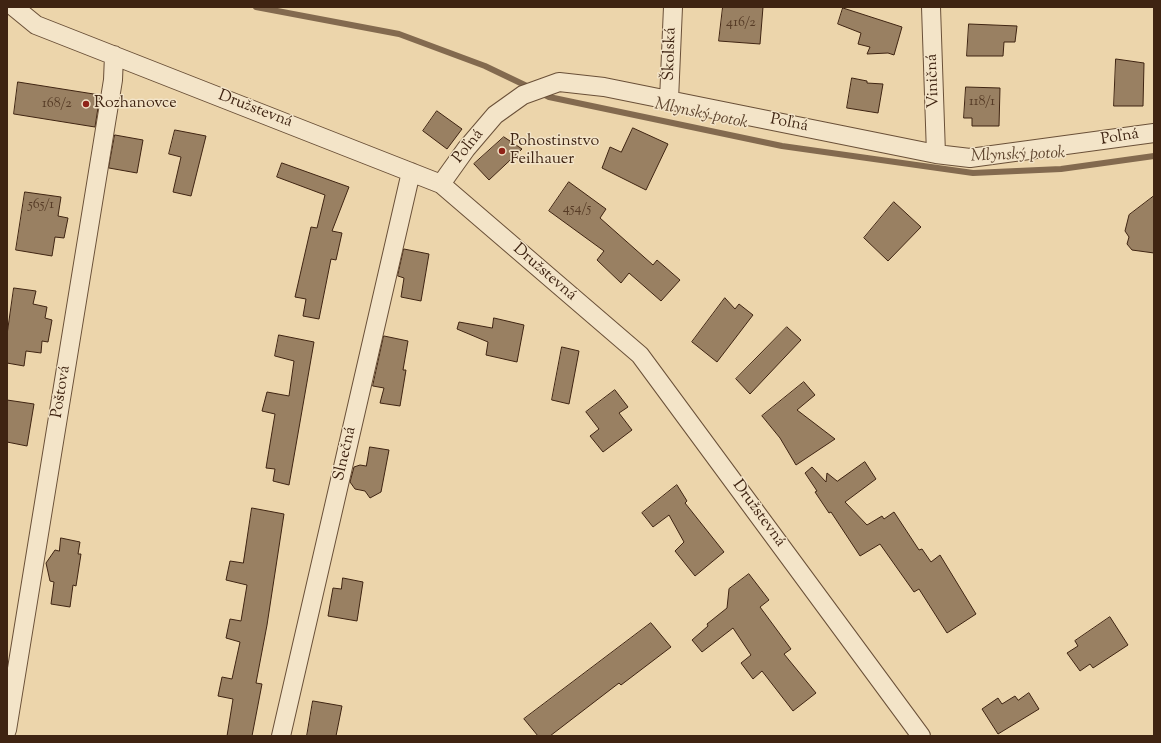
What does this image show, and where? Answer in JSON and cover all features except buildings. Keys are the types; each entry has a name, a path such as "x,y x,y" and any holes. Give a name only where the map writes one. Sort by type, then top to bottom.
{"street":[{"name":"Družstevná","path":"14,7 36,25 440,184 640,355 921,736"},
{"name":"Školská","path":"669,100 673,7"},
{"name":"Viničná","path":"931,7 936,154"},
{"name":"Poštová","path":"7,730 112,87 114,55"},
{"name":"Poľná","path":"440,184 466,149 495,115 523,95 560,82 604,87 936,154 970,163 1154,133"},
{"name":"Slnečná","path":"281,736 411,172"}],"waterway":[{"name":"Mlynský potok","path":"256,7 399,34 485,66 531,88"},
{"name":"Mlynský potok","path":"541,93 549,97 782,146 973,173 1061,169 1154,156"}],"place":[{"name":"Rozhanovce","path":"86,104"},
{"name":"Pohostinstvo Feilhauer","path":"502,151"}]}
